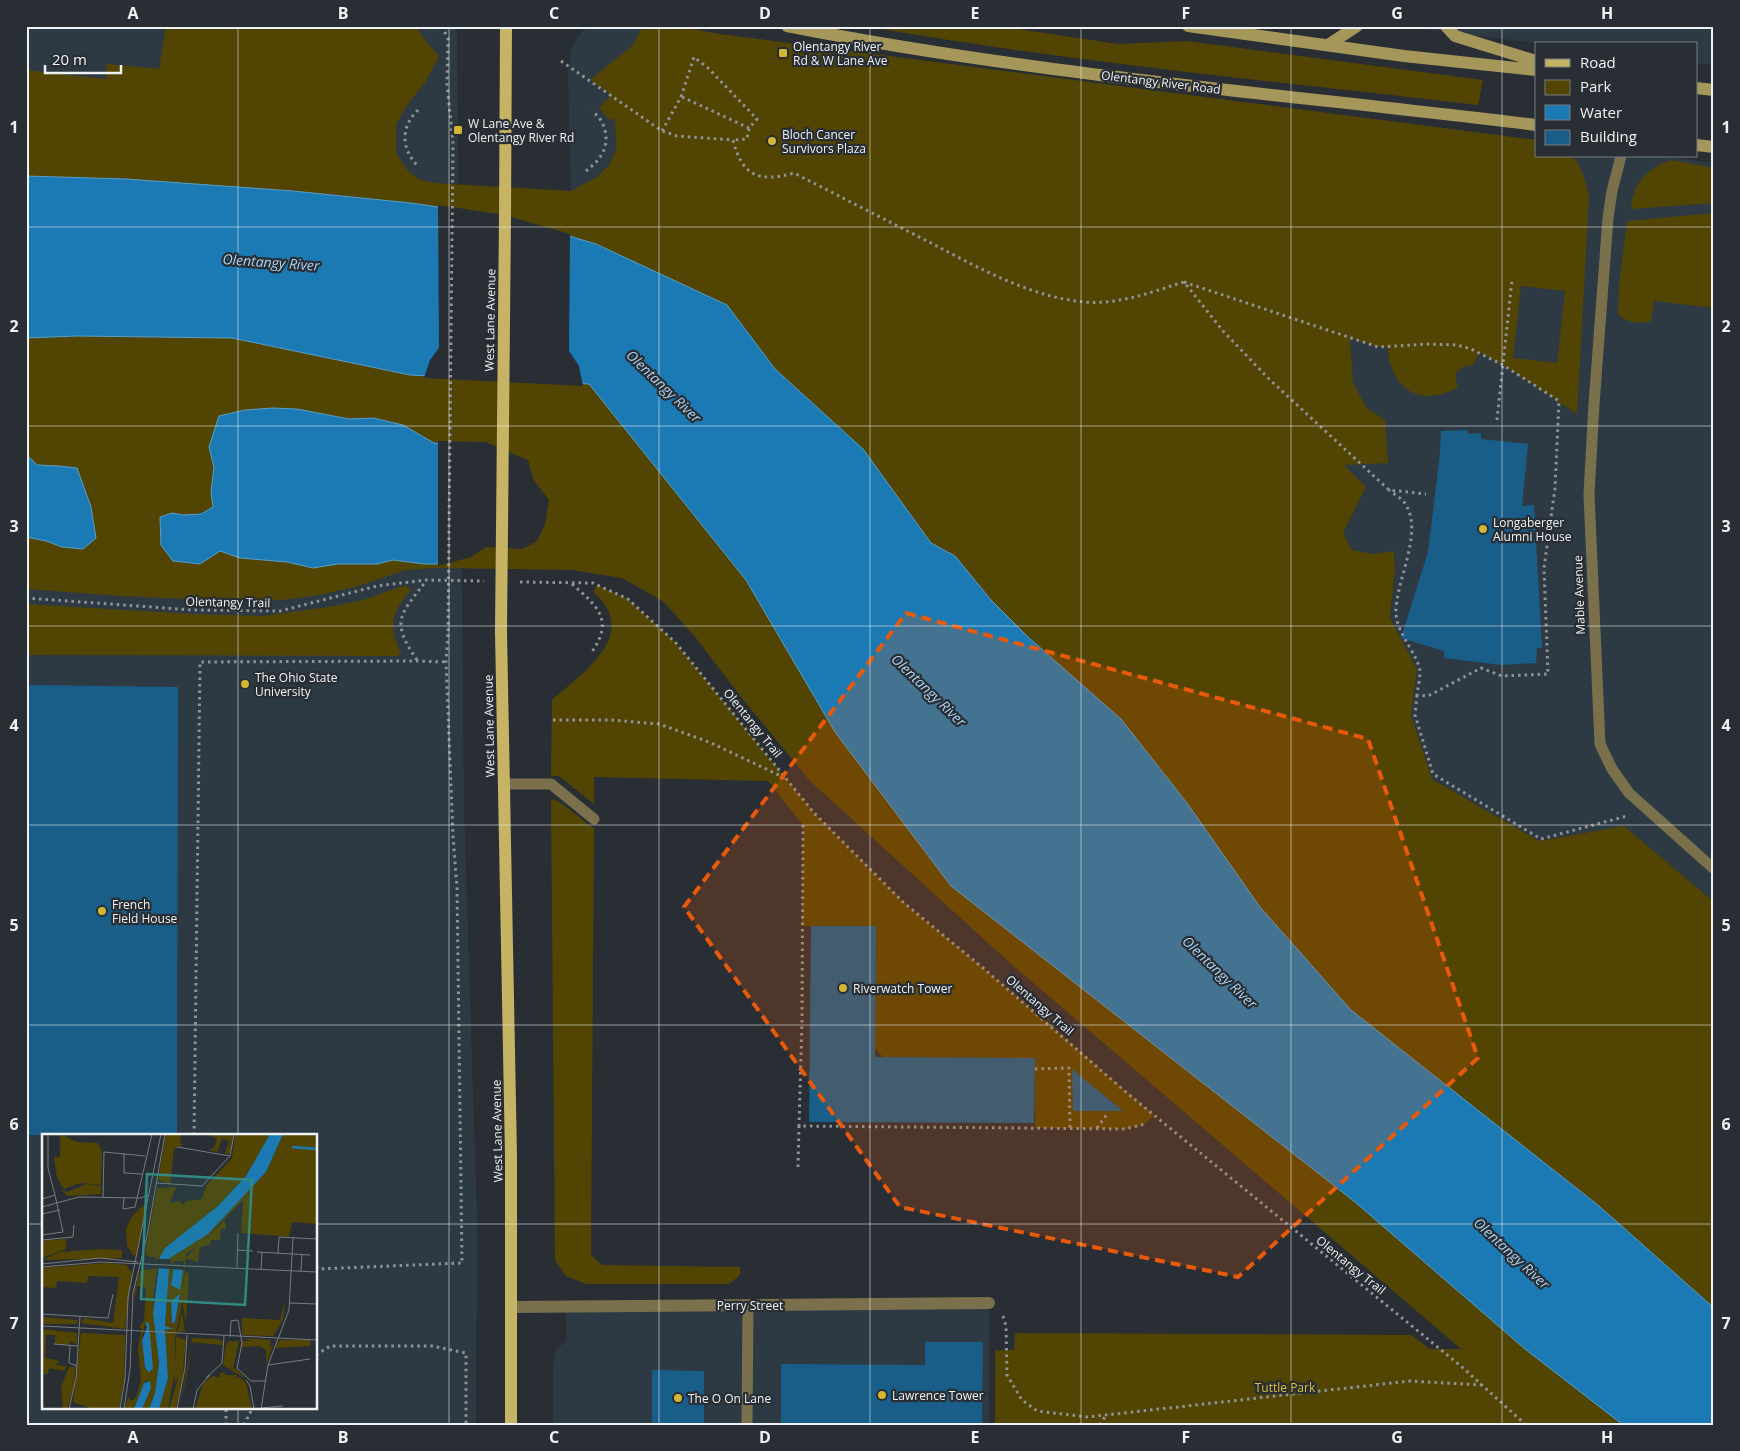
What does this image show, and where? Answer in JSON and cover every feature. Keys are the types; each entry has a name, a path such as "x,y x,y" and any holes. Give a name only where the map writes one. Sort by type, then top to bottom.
{"main road":[{"name":"West Lane Avenue","path":"506,26 501,632 511,1156 511,1425"},
{"name":"Olentangy River Road","path":"786,26 880,44 1044,67 1535,125"},
{"path":"1188,26 1404,56 1535,70"},
{"path":"1328,46 1357,26"},
{"path":"1446,26 1455,36 1535,61"},
{"path":"1698,88 1714,90"},
{"path":"1698,145 1714,147"}],"street":[{"name":"Perry Street","path":"511,1307 989,1303"}],"lane":[{"name":"Mable Avenue","path":"1620,158 1612,191 1608,218 1590,479 1600,744 1612,769 1629,793 1714,869"},
{"path":"504,784 551,784 594,819"},
{"path":"747,1425 748,1305"}],"path":[{"path":"318,1270 462,1263 457,888 446,662 448,631 453,143 447,84 448,39 442,26"},
{"path":"561,60 662,131 677,136 733,140 747,139 749,128 757,119 708,68 694,57 681,97 662,131"},
{"path":"681,97 749,128"},
{"path":"418,110 408,124 405,138 409,155 419,167"},
{"path":"586,171 601,156 606,144 603,124 592,111"},
{"path":"733,140 740,160 749,170 765,178 794,173 996,277 1055,297 1084,302 1110,302 1139,296 1184,282 1378,347 1428,344 1458,345 1471,349 1503,365 1559,401 1555,488 1544,568 1548,674 1502,676 1481,668 1428,696 1417,695"},
{"path":"1497,420 1512,280"},
{"path":"1184,282 1223,330 1268,378 1406,504 1411,515 1411,529 1407,560 1397,600 1396,616 1401,632 1420,671 1415,715 1433,774 1541,839 1647,811"},
{"path":"1389,490 1426,494"},
{"name":"Olentangy Trail","path":"26,598 193,610 280,611 377,586 426,580 405,607 402,615 402,636 417,661"},
{"name":"Olentangy Trail","path":"591,653 603,629 602,619 594,604 570,583 593,583 628,599 670,637 814,813 903,902 983,968 1127,1093 1462,1367 1526,1425"},
{"path":"194,1134 200,662 446,662"},
{"path":"553,720 611,720 658,724 709,742 787,779"},
{"path":"798,1167 802,1021 803,825"},
{"path":"1035,1069 1069,1068 1070,1128"},
{"path":"1097,1128 1108,1114"},
{"path":"798,1126 1125,1129 1145,1124"},
{"path":"989,1303 1002,1313 1006,1326 1007,1375 1022,1400 1037,1411 1088,1417 1410,1381 1481,1385"},
{"path":"318,1354 330,1346 432,1346 466,1353 466,1425"},
{"path":"226,1408 226,1425"},
{"path":"244,1425 252,1408"},
{"path":"1100,1425 1107,1415"}],"highlighted area":[{"path":"906,613 1368,739 1478,1058 1238,1277 900,1207 684,907"}],"shaded area":[{"name":"The Ohio State University","path":"26,26 457,26 464,807 477,1220 476,1425 26,1425"},
{"path":"593,26 659,26 1535,140 1535,158 1675,158 1714,163 1714,902 1624,826 1539,841 1432,779 1411,715 1417,669 1390,618 1395,571 1394,552 1373,554 1351,550 1343,533 1366,487 615,116 616,149 609,165 597,177 571,191 568,74 572,46 583,30"},
{"path":"1398,26 1714,26 1714,65 1698,63 1698,42 1535,43"},
{"path":"989,1303 989,1425 553,1425 553,1366 556,1350 566,1341 566,1307"}],"green space":[{"path":"166,26 415,26 439,56 426,81 405,108 396,125 396,153 408,171 418,179 434,183 571,191 597,177 609,165 616,149 615,117 610,121 599,108 611,95 590,80 633,45 643,26 676,26 720,34 1535,140 1535,158 1574,158 1581,170 1589,196 1577,414 1503,365 1480,353 1473,365 1463,367 1456,373 1458,387 1437,395 1427,396 1418,394 1402,385 1396,377 1390,364 1387,347 1378,347 1350,338 1353,383 1366,407 1385,420 1388,463 1344,465 1366,487 1343,533 1352,550 1373,554 1394,551 1395,571 1390,618 1417,669 1411,715 1432,779 1539,841 1624,826 1714,902 1714,1308 1599,1206 1351,1010 1260,907 1187,803 1157,765 1068,674 991,600 955,556 931,543 863,449 775,369 727,305 596,244 505,217 411,203 293,191 126,179 26,176 26,70 106,79 107,64 159,69","holes":["1521,286 1565,291 1557,363 1513,358"]},
{"path":"864,26 998,26 1118,44 1187,41 1483,80 1478,105 1093,60 940,39"},
{"path":"1672,160 1714,168 1714,203 1631,209 1638,184 1643,178 1655,167"},
{"path":"1714,213 1714,308 1654,301 1651,321 1633,322 1621,317 1618,314 1619,286 1627,221"},
{"name":"Tuttle Park","path":"77,336 232,338 410,375 589,384 746,580 835,732 951,886 1355,1202 1525,1349 1623,1425 995,1425 995,1350 1014,1350 1015,1333 1411,1335 1430,1349 1461,1349 1009,962 810,781 741,697 696,638 664,602 622,578 572,570 435,568 406,570 355,587 314,596 281,600 228,601 26,589 26,537 62,547 59,466 37,465 26,454 26,338","holes":["297,409 349,419 373,418 403,425 434,443 472,446 440,564 393,560 377,564 338,564 313,568 287,562 241,558 220,551 200,564 172,513 193,514 213,507 211,492 214,467 209,447 245,410"]},
{"path":"405,585 411,590 399,605 393,627 401,653 398,656 26,655 26,604 192,614 262,616 363,600"},
{"path":"597,585 628,599 676,643 814,813 903,902 1154,1115 1145,1124 1125,1129 1035,1128 1035,1058 883,1057 875,1049 876,927 802,926 803,825 768,781 594,777 594,804 559,776 551,776 552,700 591,665 602,652 609,638 611,623 607,608 593,592"},
{"path":"551,799 561,803 594,828 591,1255 602,1265 740,1267 740,1275 729,1284 586,1284 566,1276 555,1260"}],"water":[{"name":"Olentangy River","path":"26,176 126,179 293,191 411,203 505,217 596,244 727,305 775,369 863,449 931,543 955,556 991,600 1028,637 1121,719 1187,803 1260,907 1351,1010 1599,1206 1714,1308 1714,1425 1623,1425 1525,1349 1355,1202 951,886 835,732 746,580 589,384 410,375 232,338 77,336 26,338"},
{"path":"297,409 349,419 373,418 403,425 434,443 472,446 485,544 440,564 393,560 377,564 338,564 313,568 287,562 240,558 220,551 200,564 173,561 161,545 160,517 172,513 183,515 201,514 213,507 211,492 214,467 209,447 219,416 245,410"},
{"path":"26,454 37,465 77,468 91,507 96,538 83,549 62,547 26,537"}],"pier":[{"path":"438,205 505,215 570,234 569,351 579,366 583,386 424,378 430,360 439,348"},
{"path":"438,441 486,442 528,460 533,479 549,500 545,525 536,542 522,549 486,547 471,557 438,566"}],"building":[{"name":"Longaberger Alumni House","path":"1468,430 1468,434 1481,433 1481,439 1528,444 1522,506 1534,505 1542,648 1537,648 1536,663 1502,665 1444,658 1444,651 1401,638 1428,552 1441,431"},
{"name":"French Field House","path":"26,685 178,687 177,1134 26,1135"},
{"name":"Riverwatch Tower","path":"811,926 876,926 875,1057 1035,1058 1034,1123 809,1122"},
{"path":"1072,1069 1123,1111 1073,1111"},
{"name":"Lawrence Tower","path":"925,1342 983,1342 982,1425 781,1425 781,1364 925,1365"},
{"name":"The O On Lane","path":"652,1370 704,1371 704,1425 652,1425"}],"place":[{"name":"Olentangy River Rd & W Lane Ave","path":"783,53"},
{"name":"W Lane Ave & Olentangy River Rd","path":"458,130"},
{"name":"Bloch Cancer Survivors Plaza","path":"772,141"},
{"name":"Longaberger Alumni House","path":"1483,529"},
{"name":"The Ohio State University","path":"245,684"},
{"name":"French Field House","path":"102,911"},
{"name":"Riverwatch Tower","path":"843,988"},
{"name":"Lawrence Tower","path":"882,1395"},
{"name":"The O On Lane","path":"678,1398"}]}
